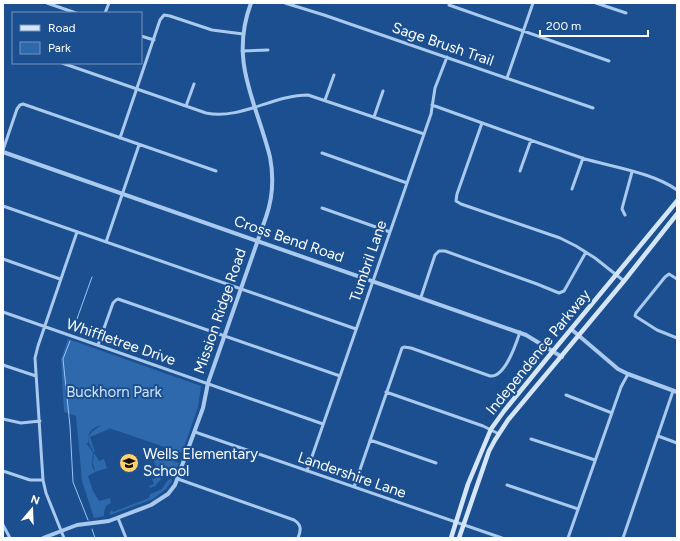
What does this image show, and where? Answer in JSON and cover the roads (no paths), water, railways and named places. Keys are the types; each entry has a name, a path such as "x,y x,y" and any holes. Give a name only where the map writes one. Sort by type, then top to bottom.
{"main road":[{"name":"Independence Parkway","path":"451,538 468,484 491,429 570,329 677,201"},
{"name":"Independence Parkway","path":"459,538 490,451 508,420 562,357 677,214"}],"street":[{"path":"47,3 54,4 74,12"},
{"name":"Mission Ridge Road","path":"43,538 77,525 109,521 151,505 163,498 171,490 178,479 203,408 208,383 258,240 272,192 272,168 244,71 242,50 243,34 246,15 251,3"},
{"name":"Sage Brush Trail","path":"285,3 324,15 593,108"},
{"path":"507,78 533,3"},
{"path":"596,3 626,13"},
{"path":"449,5 609,61"},
{"path":"120,138 162,17 164,15 212,30 243,34"},
{"path":"142,36 154,40"},
{"path":"242,50 268,50"},
{"name":"Tumbril Lane","path":"307,471 424,134 432,106 435,88 447,57"},
{"path":"65,64 206,113 220,115 237,113 301,95 308,95 424,134"},
{"path":"325,100 334,75"},
{"path":"186,106 194,84"},
{"path":"374,117 383,92"},
{"path":"3,151 17,109 20,105 26,105 216,172"},
{"path":"432,106 583,158 632,172 669,185 677,190"},
{"path":"482,123 456,194 456,201 560,238 586,252 624,281"},
{"path":"520,171 531,140"},
{"path":"106,242 139,145"},
{"name":"Cross Bend Road","path":"3,151 122,194 520,332 532,337 562,357"},
{"path":"322,153 407,183"},
{"path":"572,189 583,158"},
{"path":"625,215 622,209 632,172"},
{"path":"3,206 356,329"},
{"path":"322,208 390,232"},
{"path":"671,208 677,214"},
{"path":"64,538 46,493 43,480 35,358 44,326 77,232"},
{"path":"421,297 435,255 438,251 445,251 559,293 564,291 586,252"},
{"path":"3,259 60,279"},
{"path":"677,279 669,274 665,277 636,313 636,316 657,330 677,338"},
{"path":"98,345 113,303 118,299 340,376"},
{"name":"Whiffletree Drive","path":"3,312 323,424"},
{"path":"570,329 610,364 628,374 675,392 658,436 623,538"},
{"path":"354,487 401,350 404,347 411,348 490,376 495,376 511,356 520,332"},
{"path":"3,365 36,376"},
{"path":"568,538 621,387 628,374"},
{"path":"386,392 491,429 499,434"},
{"path":"566,395 612,412"},
{"path":"3,419 21,423 40,421"},
{"name":"Landershire Lane","path":"195,432 502,538"},
{"path":"658,436 677,443"},
{"path":"531,439 595,460"},
{"path":"370,440 436,463"},
{"path":"3,471 30,480 43,480"},
{"path":"178,479 294,520 300,525 298,538"},
{"path":"507,485 578,509"},
{"path":"118,518 126,538"},
{"path":"3,525 10,538"}],"waterway":[{"path":"73,330 92,277"},
{"path":"70,341 63,359 70,426 73,482 88,520"},
{"path":"92,529 95,538"}],"place":[{"name":"Wells Elementary School","path":"129,463"}],"park label":[{"name":"Buckhorn Park","path":"114,392"}]}
